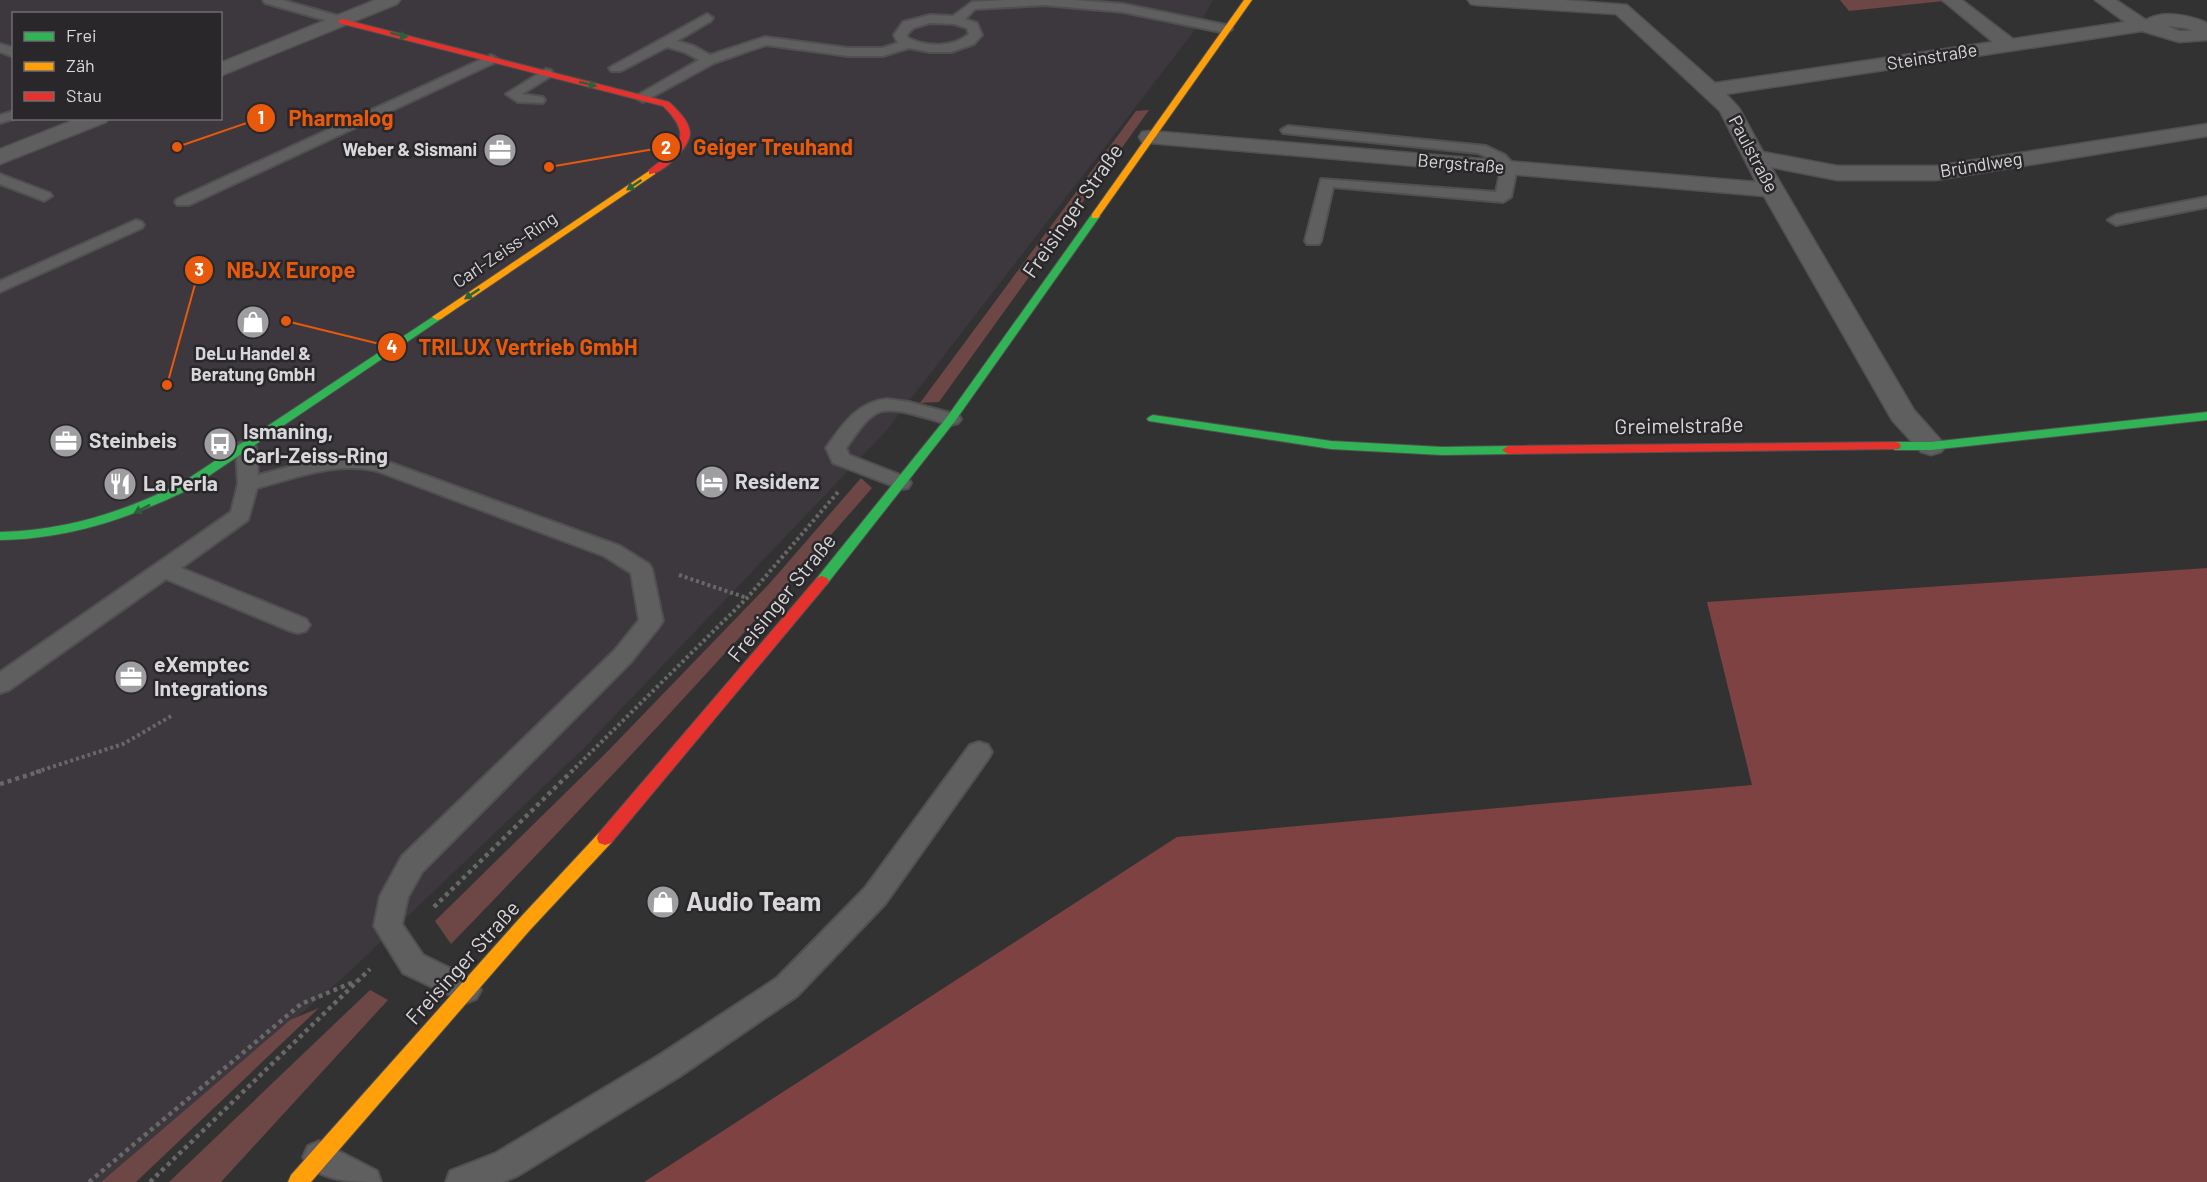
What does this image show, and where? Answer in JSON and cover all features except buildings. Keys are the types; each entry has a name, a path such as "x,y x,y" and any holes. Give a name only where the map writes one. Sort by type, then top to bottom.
{"street":[{"path":"222,69 391,0"},
{"name":"Freisinger Straße","path":"298,1182 466,990 628,814 721,705 901,483 951,419 1248,0"},
{"name":"Paulstraße","path":"1477,0 1621,4 1711,90 1729,108 1772,190 1902,414 1931,446"},
{"path":"1951,0 2009,45"},
{"path":"2104,0 2148,26"},
{"name":"Steinstraße","path":"1711,90 2148,26 2163,20 2202,29"},
{"name":"Carl-Zeiss-Ring","path":"0,536 28,537 79,530 131,514 184,487 672,158 684,143 688,127 681,115 666,104 342,21"},
{"path":"0,157 94,120"},
{"name":"Bründlweg","path":"1754,157 1837,173 1936,173 2207,130"},
{"name":"Bergstraße","path":"1150,137 1772,190"},
{"name":"Greimelstraße","path":"1153,419 1331,446 1442,451 1931,446 2207,416"}],"lane":[{"path":"269,0 342,21"},
{"path":"956,20 972,6 1044,2 1123,8 1226,29"},
{"path":"616,68 707,18"},
{"path":"644,98 709,60 765,41 860,52 884,52 909,44 942,48 972,40 976,35 976,30 956,20 930,19 908,25 900,35 909,44"},
{"path":"666,42 689,49 709,60"},
{"path":"183,202 491,59"},
{"path":"538,100 518,98 513,93 546,73"},
{"path":"1288,130 1481,149 1500,158 1509,168 1503,197 1326,182 1313,241"},
{"path":"0,179 44,196"},
{"path":"0,193 18,185"},
{"path":"2116,220 2207,202"},
{"path":"0,287 136,225"},
{"path":"901,483 840,459 836,448 860,417 872,408 889,404 951,419"},
{"path":"0,684 241,515 248,484 246,447"},
{"path":"248,484 315,466 357,460 384,467 612,551 641,569 651,621 623,656 412,864 394,896 388,926 413,964 466,990"},
{"path":"163,569 298,625"},
{"path":"462,1182 506,1165 669,1066 787,987 875,896 979,752"},
{"path":"319,1157 365,1182"}],"path":[{"path":"150,1182 399,941 747,598 860,466"},
{"path":"0,784 123,744 173,715"},
{"path":"89,1182 301,1004 360,979"}],"shaded area":[{"path":"0,0 1213,0 1201,22 886,431 583,749 346,975 105,1182 0,1182"},
{"path":"1840,0 1942,0 1944,1 1849,11"},
{"path":"1149,110 939,402 920,403 1136,111"},
{"path":"861,478 872,488 821,547 664,719 451,944 435,921 605,754 770,583"},
{"path":"2207,568 2207,1182 644,1182 1177,837 1752,785 1707,602"},
{"path":"370,990 388,1000 221,1182 169,1182"},
{"path":"319,1008 136,1182 101,1182 290,1020"}],"traffic: fast":[{"path":"822,581 951,419 1095,216"},
{"path":"0,536 73,529 139,508 184,487 437,317"},
{"path":"1895,446 1931,446 2207,416"},
{"path":"1153,419 1331,445 1442,451 1508,450"}],"traffic: slow":[{"path":"1095,216 1248,0"},
{"path":"437,317 652,172"},
{"path":"298,1182 524,925 605,838"}],"traffic: jam":[{"path":"342,21 666,104 683,124 684,141 672,156 652,172"},
{"path":"1508,450 1895,446"},
{"path":"605,838 822,581"}],"place":[{"name":"Pharmalog","path":"177,147"},
{"name":"Weber & Sismani","path":"500,150"},
{"name":"Geiger Treuhand","path":"549,167"},
{"name":"TRILUX Vertrieb GmbH","path":"286,321"},
{"name":"DeLu Handel & Beratung GmbH","path":"253,322"},
{"name":"NBJX Europe","path":"167,385"},
{"name":"Steinbeis","path":"66,441"},
{"name":"Ismaning, Carl-Zeiss-Ring","path":"220,444"},
{"name":"Residenz","path":"712,482"},
{"name":"La Perla","path":"120,484"},
{"name":"eXemptec Integrations","path":"131,677"},
{"name":"Audio Team","path":"663,902"}]}
